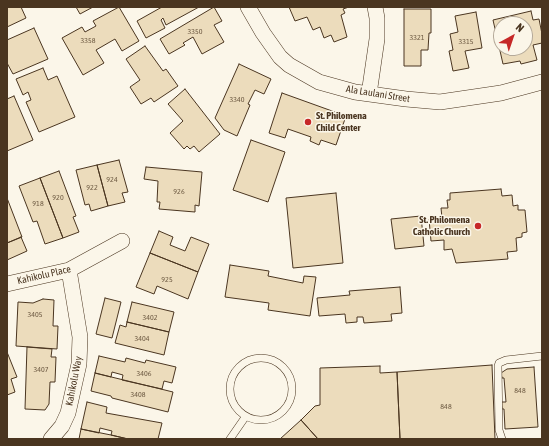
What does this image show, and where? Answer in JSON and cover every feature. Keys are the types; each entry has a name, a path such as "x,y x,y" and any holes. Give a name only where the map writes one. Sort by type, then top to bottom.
{"street":[{"name":"Ala Laulani Street","path":"248,7 263,33 280,57 289,65 320,82 369,94 440,102 500,93 542,82"},
{"path":"369,94 377,39 377,18 375,7"},
{"name":"Kahikolu Place","path":"7,284 69,270 122,241"},
{"name":"Kahikolu Way","path":"51,439 62,426 68,413 79,364 80,337 69,270"}],"lane":[{"path":"502,439 499,430 499,363 506,360 542,356"},
{"path":"260,358 270,359 279,364 286,371 291,380 292,390 290,401 276,416 266,419 256,419 246,416 238,409 233,401 230,391 231,381 235,372 242,364 250,360 260,358"},
{"path":"230,439 246,416"}],"building":[{"path":"7,7 21,7 26,18 7,27"},
{"path":"76,7 93,7 80,14"},
{"path":"119,7 139,41 122,51 115,39 96,50 104,63 83,75 62,38 82,27 85,32 96,26 93,21"},
{"path":"162,7 199,7 166,25 163,18 161,20 165,28 146,38 137,21"},
{"path":"214,7 222,21 214,25 224,42 202,54 193,37 183,43 185,45 169,54 160,39"},
{"path":"289,7 349,7 343,9 345,13 341,15 347,37 334,42 331,35 324,38 320,27 313,30 307,17 295,21"},
{"path":"404,9 431,9 431,33 429,33 428,50 421,50 421,66 404,66"},
{"path":"531,11 532,16 510,16"},
{"path":"476,12 482,48 465,51 469,68 453,71 449,51 453,50 450,34 458,32 455,16"},
{"path":"539,19 542,43 533,45 533,20"},
{"path":"34,28 48,59 13,74 7,63 7,40"},
{"path":"533,45 537,60 521,64 520,61 503,64 501,56 533,56"},
{"path":"145,46 163,71 166,69 178,86 154,102 151,98 141,104 130,87 140,80 126,59"},
{"path":"239,64 271,79 264,94 255,90 248,104 250,105 237,136 224,130 215,118"},
{"path":"43,68 48,80 57,76 75,117 39,132 26,102 31,100 28,92 23,95 16,79"},
{"path":"185,89 220,134 199,152 194,146 190,149 187,146 184,149 170,133 183,121 168,104"},
{"name":"St. Philomena Child Center","path":"282,93 346,116 336,145 321,140 319,145 310,141 311,137 288,129 285,138 269,133"},
{"path":"14,96 33,140 7,151 7,99"},
{"path":"251,140 285,152 268,202 233,190"},
{"path":"119,160 128,192 122,193 125,202 108,206 97,165"},
{"path":"97,165 108,206 91,211 89,204 85,205 76,170"},
{"path":"146,167 202,172 199,206 195,205 195,212 159,209 160,202 157,202 158,181 144,179"},
{"path":"59,171 76,216 73,217 79,232 63,238 40,178"},
{"path":"40,178 63,238 45,244 37,221 33,222 19,186"},
{"name":"St. Philomena Catholic Church","path":"501,189 502,196 512,195 513,206 518,205 518,210 525,210 527,232 522,233 522,237 516,238 517,251 507,252 508,259 456,263 452,249 444,250 444,240 431,241 429,219 442,218 441,208 448,208 447,200 450,200 450,193"},
{"path":"336,193 343,263 293,268 286,198"},
{"path":"7,198 22,237 7,243"},
{"path":"421,216 424,246 395,249 391,219"},
{"path":"159,231 173,237 170,245 185,251 191,237 209,244 198,272 150,253"},
{"path":"21,237 27,251 7,260 7,243"},
{"path":"150,253 198,272 188,299 157,286 154,294 136,287"},
{"path":"230,265 269,271 268,276 303,283 304,276 316,277 310,316 268,310 269,303 225,297"},
{"path":"400,287 402,313 391,314 392,321 364,323 363,317 357,317 357,322 346,323 345,314 319,316 317,298 350,295 349,291"},
{"path":"105,298 121,302 112,338 96,334"},
{"path":"43,299 54,300 53,326 58,326 57,349 16,346 18,302 33,303"},
{"path":"132,302 174,312 169,332 127,322"},
{"path":"127,322 169,332 164,355 115,343 120,325 126,327"},
{"path":"27,347 52,349 51,357 56,357 55,382 50,382 49,404 45,410 25,409"},
{"path":"7,352 17,377 11,379 15,392 7,395"},
{"path":"99,356 125,362 126,358 145,363 146,360 176,367 172,383 164,381 162,389 122,380 123,375 112,372 111,377 95,373"},
{"path":"492,365 495,439 400,439 397,372"},
{"path":"380,366 380,373 397,372 400,439 318,439 301,420 315,406 320,405 320,368"},
{"path":"534,367 538,427 505,429 504,409 502,409 501,402 506,402 504,378 502,378 501,373 507,369"},
{"path":"95,373 173,392 168,412 112,398 111,396 91,391"},
{"path":"87,402 107,407 106,413 162,423 158,439 128,439 111,435 112,431 100,428 99,433 81,429"},
{"path":"301,420 318,439 280,439"},
{"path":"81,429 111,435 128,439 79,439"}],"place":[{"name":"St. Philomena Child Center","path":"308,122"},
{"name":"St. Philomena Catholic Church","path":"478,226"}]}
